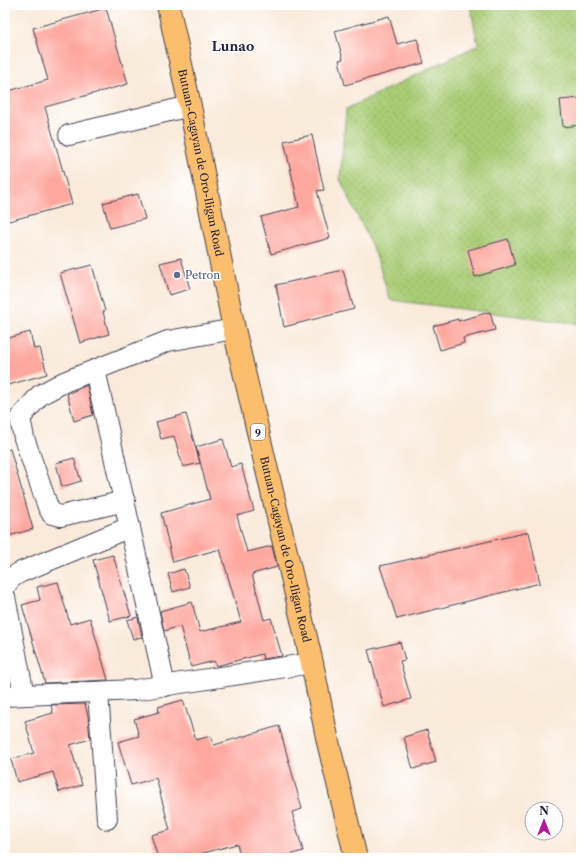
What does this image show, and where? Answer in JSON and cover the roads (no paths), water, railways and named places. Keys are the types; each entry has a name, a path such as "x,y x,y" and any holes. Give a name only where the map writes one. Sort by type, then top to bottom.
{"highway":[{"name":"Butuan-Cagayan de Oro-Iligan Road","path":"168,5 190,106 234,329 312,663 328,742 356,858"}],"street":[{"path":"69,135 190,106"},
{"path":"124,500 61,516 52,514 48,507 24,438 12,420 40,395 64,382 168,341 234,329"},
{"path":"95,370 165,686"},
{"path":"5,587 12,576 20,572 130,527"},
{"path":"5,597 15,696 135,690 312,663"},
{"path":"98,692 107,819"}],"place":[{"name":"Petron","path":"177,275"}],"district":[{"name":"Lunao","path":"233,46"}]}
